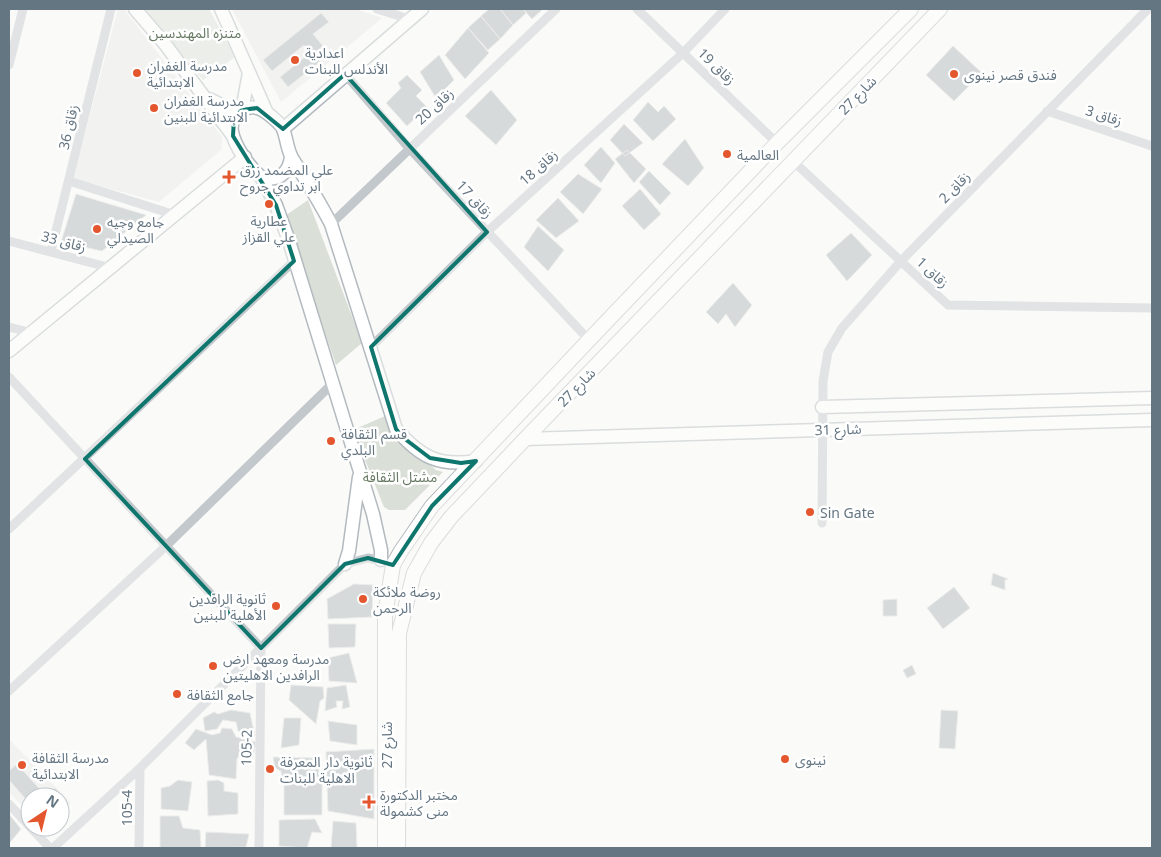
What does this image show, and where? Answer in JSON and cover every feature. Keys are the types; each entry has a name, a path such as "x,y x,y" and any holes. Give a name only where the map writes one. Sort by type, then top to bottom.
{"main road":[{"name":"شارع 27","path":"385,848 385,616 387,563 432,506 589,340 777,143 912,9"},
{"name":"شارع 27","path":"398,848 399,633 414,573 431,543 451,518 525,439 940,9"},
{"path":"650,277 668,292"}],"street":[{"path":"9,65 23,9"},
{"name":"زقاق 36","path":"51,251 70,181 111,9"},
{"path":"135,9 205,96 233,136 245,157 261,177 282,220 359,475 373,514 381,550 387,563"},
{"path":"221,9 267,113"},
{"path":"377,9 409,20"},
{"path":"283,128 422,9"},
{"name":"زقاق 20","path":"331,224 556,9"},
{"name":"زقاق 19","path":"637,9 777,143"},
{"name":"زقاق 18","path":"371,346 486,232 683,53 725,9"},
{"name":"زقاق 2","path":"822,523 823,382 828,352 842,328 901,261 1148,9"},
{"path":"233,136 232,124 240,112 247,90 249,70"},
{"name":"زقاق 17","path":"346,74 409,148 589,340"},
{"path":"205,96 240,112 252,107 267,113 283,128 285,143 331,224 396,429 416,450 430,458 461,464 476,461"},
{"name":"زقاق 3","path":"1047,111 1152,146"},
{"path":"9,351 245,157"},
{"path":"261,177 273,179 284,174 292,157"},
{"name":"زقاق 1","path":"793,161 948,305 1152,308"},
{"path":"70,181 175,215"},
{"name":"زقاق 33","path":"9,241 111,268"},
{"path":"9,529 294,261"},
{"path":"9,327 32,333"},
{"path":"9,377 261,648"},
{"path":"9,691 166,546 332,384"},
{"name":"شارع 31","path":"822,407 1152,398"},
{"name":"شارع 31","path":"525,439 1152,420"},
{"path":"40,837 52,848 140,768 345,564 350,552 359,475"},
{"path":"345,564 368,558 387,563"},
{"name":"105-2","path":"259,848 261,648"},
{"name":"105-4","path":"139,848 140,768"},
{"path":"9,804 20,816"}],"highlighted area":[{"path":"345,74 487,232 371,347 396,429 405,439 430,458 461,463 476,461 432,506 393,565 368,558 345,564 261,648 85,459 294,261 276,205 233,136 234,118 242,110 257,108 283,129"}],"shaded area":[{"name":"مدرسة الغفران الابتدائية","path":"118,9 124,9 222,137 221,150 159,202 73,179"},
{"name":"اعدادية الأندلس للبنات","path":"232,9 356,9 382,18 281,102"},
{"name":"مدرسة الثقافة الابتدائية","path":"9,739 56,787 20,787 20,804 9,792"}],"green space":[{"name":"متنزه المهندسين","path":"145,9 209,9 235,57 203,80"},
{"path":"308,200 362,343 336,365 285,216"},
{"name":"مشتل الثقافة","path":"385,416 393,435 436,470 443,472 405,510 389,510 384,507 353,430"}],"building":[{"path":"489,9 500,9 513,25 500,39 481,16"},
{"path":"500,9 523,9 526,13 513,25"},
{"path":"523,9 543,9 532,19"},
{"path":"321,13 329,22 313,34 323,46 315,53 321,61 288,87 280,77 310,53 304,45 272,71 263,60"},
{"path":"481,16 500,39 488,50 468,28"},
{"path":"468,28 489,53 465,79 445,55"},
{"name":"فندق قصر نينوى","path":"953,46 982,73 954,101 926,75"},
{"path":"439,55 454,80 436,98 420,72"},
{"path":"407,75 422,90 416,96 427,107 407,126 386,103 401,88 398,83"},
{"path":"491,90 517,120 496,145 465,116"},
{"path":"648,102 658,112 664,106 676,119 653,141 633,120"},
{"path":"624,124 643,143 625,156 610,140"},
{"path":"685,139 704,168 688,186 662,164"},
{"path":"601,147 615,163 601,183 584,165"},
{"path":"627,150 646,169 634,183 615,159"},
{"path":"649,171 671,193 660,205 639,182"},
{"path":"578,174 602,189 583,214 560,192"},
{"path":"640,189 661,214 644,230 622,206"},
{"name":"جامع وجيه الصيدلي","path":"76,194 146,215 102,251 61,242"},
{"path":"558,198 579,221 556,238 536,220"},
{"path":"538,226 564,250 548,271 524,247"},
{"path":"851,233 872,255 847,281 826,255"},
{"path":"733,283 752,305 735,327 726,314 718,324 706,312"},
{"path":"993,573 1008,579 1005,580 1005,590 991,585"},
{"path":"354,584 373,585 372,617 328,619 327,599"},
{"path":"954,587 970,608 943,629 927,608"},
{"path":"897,599 897,616 883,616 883,600"},
{"path":"328,624 356,624 355,647 329,648"},
{"path":"349,653 357,683 329,681 328,658"},
{"path":"912,665 916,674 907,678 903,670"},
{"path":"291,685 323,687 324,698 320,701 316,724 289,700"},
{"path":"346,685 350,707 342,709 343,701 336,701 337,707 325,711 327,688"},
{"path":"231,710 250,713 255,736 238,731 236,722 223,720 217,729 205,731 203,718 214,712 218,714"},
{"path":"941,710 958,711 955,749 939,748"},
{"path":"284,718 301,718 299,745 281,748"},
{"path":"328,721 357,725 357,745 330,741"},
{"path":"222,728 232,729 236,737 256,742 253,758 240,754 237,759 236,779 209,775 206,739 194,750 185,743 196,729 212,735 220,733"},
{"path":"374,749 374,819 328,811 326,752"},
{"path":"273,757 317,758 320,777 282,779 281,771 275,768"},
{"path":"17,764 38,787 20,787 20,793 9,780 9,771"},
{"path":"178,780 192,782 188,811 161,809 161,788 170,786"},
{"path":"218,780 224,783 224,791 238,793 238,814 208,816 207,781"},
{"path":"284,782 322,783 322,815 284,815"},
{"path":"9,814 20,830 9,844"},
{"path":"160,816 179,816 183,828 200,830 201,848 160,848"},
{"path":"315,819 322,833 312,832 307,848 279,846 279,820"},
{"path":"333,821 356,823 357,848 331,848"},
{"path":"206,832 249,834 246,847 205,848"}],"place":[{"name":"اعدادية الأندلس للبنات","path":"295,60"},
{"name":"مدرسة الغفران الابتدائية","path":"137,73"},
{"name":"فندق قصر نينوى","path":"954,74"},
{"name":"مدرسة الغفران الابتدائية للبنين","path":"154,108"},
{"name":"العالمية","path":"727,154"},
{"name":"علي المضمد زرق ابر تداوي جروح","path":"229,177"},
{"name":"عطارية علي القزاز","path":"269,204"},
{"name":"جامع وجيه الصيدلي","path":"97,229"},
{"name":"قسم الثقافة البلدي","path":"331,441"},
{"name":"Sin Gate","path":"810,512"},
{"name":"روضة ملائكة الرحمن","path":"363,599"},
{"name":"ثانوية الرافدين الأهلية للبنين","path":"276,606"},
{"name":"مدرسة ومعهد ارض الرافدين الاهليتين","path":"213,666"},
{"name":"جامع الثقافة","path":"177,694"},
{"name":"نينوى","path":"785,759"},
{"name":"مدرسة الثقافة الابتدائية","path":"22,765"},
{"name":"ثانوية دار المعرفة الاهلية للبنات","path":"270,769"},
{"name":"مختبر الدكتورة منى كشمولة","path":"369,802"}]}
